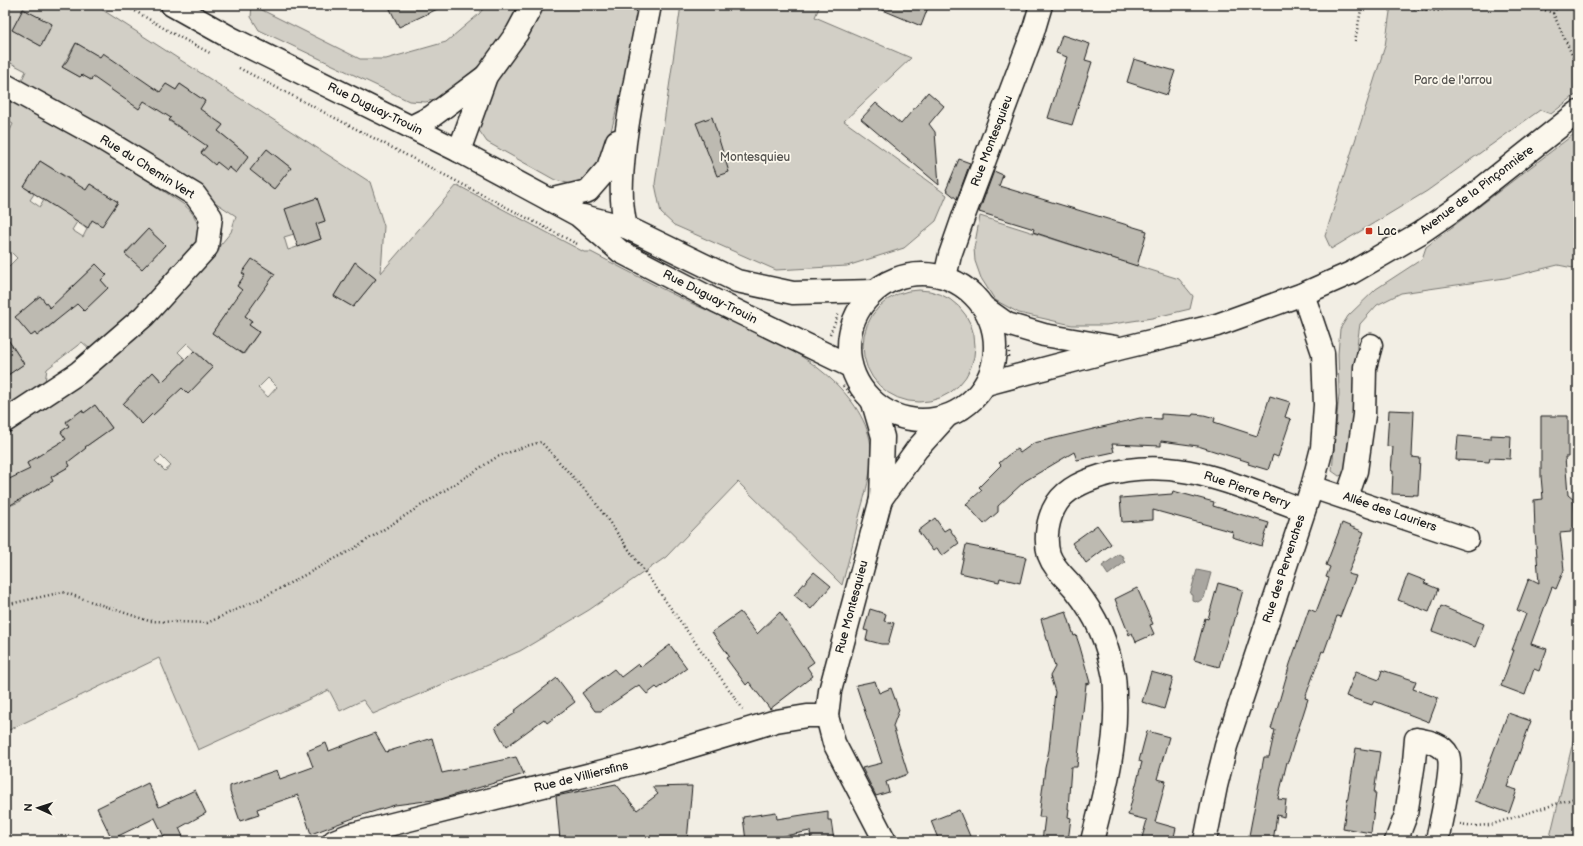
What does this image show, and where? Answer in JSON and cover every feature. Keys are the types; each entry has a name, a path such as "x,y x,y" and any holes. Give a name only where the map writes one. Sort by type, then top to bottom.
{"street":[{"name":"Rue Duguay-Trouin","path":"172,5 231,38 459,151 578,215 622,252 716,301 844,373"},
{"path":"459,151 486,76 517,33 532,5"},
{"path":"626,227 622,210 621,181 630,102 650,5"},
{"name":"Rue Montesquieu","path":"945,278 950,255 964,215 1033,32 1041,5"},
{"path":"411,127 431,117 486,76"},
{"name":"Rue du Chemin Vert","path":"5,85 96,135 195,195 211,217 207,247 144,316 78,374 5,421"},
{"path":"550,200 588,191 608,168 630,102"},
{"name":"Avenue de la Pinçonnière","path":"986,384 1122,348 1217,325 1303,294 1351,273 1420,233 1462,204 1578,112"},
{"name":"Rue Duguay-Trouin","path":"578,215 626,227 737,281 793,292 874,291"},
{"path":"920,273 945,278 967,289 983,307 993,332 994,358 986,384 975,398 962,409 946,417 928,421 910,420 893,415 865,403 858,385 844,373 849,337 857,312 874,291 896,278 920,273"},
{"name":"Rue des Pervenches","path":"1205,841 1226,746 1312,486 1322,448 1325,405 1323,352 1303,294"},
{"name":"Avenue de la Pinçonnière","path":"983,307 1007,324 1044,335 1122,348"},
{"path":"1347,497 1356,471 1364,415 1365,366 1371,345"},
{"name":"Rue Montesquieu","path":"827,716 830,692 881,499 883,437 865,403"},
{"name":"Rue Montesquieu","path":"881,499 917,449 946,417"},
{"name":"Rue Pierre Perry","path":"1092,841 1112,755 1115,714 1114,679 1106,643 1093,614 1075,589 1056,568 1049,554 1047,537 1048,524 1061,497 1090,479 1112,472 1134,468 1168,468 1214,477 1304,510"},
{"name":"Allée des Lauriers","path":"1312,486 1467,539"},
{"name":"Rue de Villiersfins","path":"334,841 349,835 639,762 756,727 807,716 827,716"},
{"path":"827,716 834,743 885,841"},
{"path":"1396,841 1406,815 1416,739 1436,743 1448,755 1450,773 1439,831"}],"path":[{"path":"125,5 172,33 213,54"},
{"path":"1355,41 1362,5"},
{"path":"1390,5 1437,10 1467,5"},
{"path":"1530,5 1553,13 1578,68"},
{"path":"1553,13 1559,5"},
{"path":"233,65 584,248"},
{"path":"828,339 840,310"},
{"path":"844,373 865,403"},
{"path":"5,605 63,592 149,621 207,623 262,598 353,549 497,457 541,442 592,498 756,727"},
{"path":"1439,831 1490,825 1578,797"}],"green space":[{"path":"7,5 95,5 370,182 384,226 381,273 457,185 584,252 591,252 678,297 778,343 818,368 836,384 852,402 863,420 870,440 871,459 869,479 842,585 738,482 666,557 589,610 520,651 373,714 363,700 340,711 329,690 198,750 159,658 5,732 5,508 21,501 11,479 5,481 5,435 45,409 86,379 199,271 231,232 236,216 126,144 20,84 26,71 5,60 5,11","holes":["23,10 52,24 41,46 12,30","76,43 103,59 91,80 82,75 80,77 62,67","166,84 176,90 180,84 205,101 185,131 169,121 171,118 152,105","219,122 223,125 218,131 242,150 240,153 247,158 236,173 229,167 227,169 217,162 215,164 201,153 212,139","267,149 291,168 274,189 260,178 252,168","317,198 325,221 316,224 321,239 288,250 284,237 294,234 286,209","355,262 376,279 353,307 334,296","247,272 274,274 256,300 237,286","231,306 252,321 249,325 259,332 244,354 212,333","187,343 213,368 188,393 169,375 185,359 178,352","153,372 175,394 153,415 152,414 142,424 123,404","268,378 277,387 268,397 258,388","95,405 112,428 85,447 86,448 77,455 61,432 69,426 66,421 82,411 84,413","57,445 70,466 51,477 41,487 27,463","161,456 171,466 165,471 155,461"]},
{"path":"252,5 360,59 386,59 446,42 479,14 486,5 520,5 513,19 481,64 441,97 426,102 409,101 259,30 251,17"},
{"path":"541,5 638,5 631,52 613,124 604,153 595,170 586,179 571,184 555,180 487,142 478,129 480,106"},
{"name":"Montesquieu","path":"681,5 820,5 815,17 911,58 844,121 947,195 936,221 904,248 847,266 776,270 674,225 661,213 655,184"},
{"name":"Parc de l'arrou","path":"1391,5 1578,5 1578,93 1551,114 1540,110 1427,191 1331,249 1325,236 1385,46"},
{"path":"5,98 105,152 183,204 191,211 196,220 198,235 196,245 191,252 166,279 91,350 82,342 47,369 44,388 5,414 5,377 24,364 11,344 5,348 5,262 9,266 17,258 11,252 5,258 5,141 13,124 5,119","holes":["40,161 70,179 53,206 44,200 40,207 30,200 34,194 24,187","90,184 118,202 102,226 74,208","77,222 87,229 83,237 72,230","148,229 165,245 142,269 125,253","96,264 106,275 101,280 108,288 84,310 66,292","40,296 49,307 46,309 56,321 42,333 39,330 31,336 16,317"]},
{"path":"1578,131 1578,269 1558,265 1505,278 1401,293 1377,305 1360,324 1357,345 1354,421 1345,474 1339,476 1332,471 1339,394 1338,354 1340,329 1348,316 1376,289 1422,259 1426,247"},
{"path":"980,216 1179,279 1193,296 1190,309 1152,318 1106,325 1072,325 1019,313 995,300 981,278 975,261 974,248"},
{"path":"919,290 940,295 950,300 958,307 965,315 970,325 975,346 970,367 965,377 958,385 950,392 940,397 919,402 898,397 888,392 880,385 873,377 868,367 863,346 868,325 873,315 880,307 888,300 898,295"},
{"path":"1578,721 1578,841 1549,841"}],"shaded area":[{"path":"1119,554 1124,557 1123,560 1125,562 1108,575 1102,566"},
{"path":"1197,570 1211,573 1204,598 1198,602 1192,600 1192,595 1190,594"}],"building":[{"path":"388,5 446,5 399,27"},
{"path":"871,5 929,5 921,26"},
{"path":"23,9 52,24 41,46 12,30"},
{"path":"1062,35 1090,44 1085,60 1092,62 1072,125 1048,118 1067,57 1056,53"},
{"path":"76,43 100,57 103,53 160,92 166,84 176,90 180,84 205,101 200,109 223,125 218,131 249,156 236,173 229,167 227,170 217,162 215,165 201,153 207,146 169,120 171,118 144,101 139,109 93,77 91,80 82,75 80,77 62,67 67,61"},
{"path":"1134,59 1175,71 1167,95 1127,82"},
{"path":"928,92 944,106 929,124 935,132 939,185 861,119 876,103 901,124"},
{"path":"712,117 729,172 717,176 696,123"},
{"path":"267,149 291,168 274,189 250,170"},
{"path":"959,159 970,163 957,199 946,190"},
{"path":"40,161 86,190 90,184 118,202 102,226 92,220 88,228 24,187"},
{"path":"994,171 1003,175 999,186 1147,231 1137,266 1033,232 1034,229 979,212"},
{"path":"317,198 325,221 316,224 321,239 298,247 285,209"},
{"path":"148,229 165,245 142,269 125,254"},
{"path":"252,259 275,274 245,316 252,321 249,325 259,332 243,354 212,333 242,290 237,286 245,275 242,273"},
{"path":"355,262 376,279 353,307 334,296"},
{"path":"96,264 107,275 101,280 108,288 84,311 77,304 37,336 35,333 31,336 15,317 40,296 50,308"},
{"path":"5,335 24,364 5,377"},
{"path":"194,351 213,368 188,394 182,388 142,424 123,404 153,372 162,382"},
{"path":"1270,396 1290,402 1285,417 1291,419 1278,457 1273,455 1268,470 1248,464 1249,462 1198,446 1161,441 1161,446 1112,444 1114,452 1077,460 1074,452 1025,481 998,506 998,512 984,524 966,504 982,490 979,487 1001,465 999,463 1017,449 1020,453 1034,443 1140,418 1161,419 1161,414 1192,416 1193,414 1204,415 1215,418 1214,422 1257,436"},
{"path":"95,405 112,428 85,447 86,448 68,462 70,466 51,477 53,481 5,508 5,481 30,469 27,463 66,439 61,432 69,426 66,422 82,410 84,413"},
{"path":"1389,410 1414,411 1412,457 1420,458 1418,495 1392,494 1393,471 1391,471 1393,447 1387,446"},
{"path":"1541,416 1568,416 1568,457 1565,457 1568,495 1574,500 1577,528 1571,528 1571,532 1560,533 1564,570 1556,589 1552,587 1531,644 1547,649 1539,671 1534,669 1525,695 1501,686 1514,650 1512,650 1526,614 1517,610 1529,578 1539,583 1534,500 1543,499 1541,476"},
{"path":"1491,435 1511,436 1510,459 1490,458 1489,462 1456,460 1458,436 1491,439"},
{"path":"1173,491 1214,502 1213,506 1269,523 1262,546 1232,537 1233,532 1153,510 1153,520 1122,522 1120,498 1172,494"},
{"path":"935,518 944,531 949,528 959,543 942,556 937,548 933,551 918,531"},
{"path":"1342,523 1364,532 1348,574 1356,576 1340,617 1337,616 1324,652 1322,651 1305,698 1308,699 1287,762 1278,799 1286,800 1284,817 1277,815 1273,841 1248,841 1264,757 1269,757 1275,730 1271,729 1290,664 1309,609 1316,612 1329,578 1326,577 1330,567 1326,565"},
{"path":"1097,525 1111,544 1086,563 1072,543"},
{"path":"966,545 1026,557 1020,583 1000,578 999,582 960,573"},
{"path":"814,572 831,586 811,609 794,595"},
{"path":"1408,574 1426,581 1424,583 1438,589 1429,612 1398,600"},
{"path":"1218,583 1243,590 1219,667 1194,660 1205,618 1208,619"},
{"path":"1137,588 1153,624 1150,625 1154,634 1136,642 1132,633 1129,635 1115,599"},
{"path":"1441,606 1484,624 1475,647 1432,631"},
{"path":"870,609 886,614 884,621 894,623 888,644 881,644 866,640 868,631 864,630"},
{"path":"1066,611 1074,636 1076,635 1080,647 1090,683 1086,684 1077,767 1071,767 1068,817 1071,818 1068,841 1042,841 1045,817 1039,817 1045,768 1049,750 1055,692 1050,676 1055,667 1041,619"},
{"path":"740,612 757,634 780,612 814,662 807,667 813,676 770,709 749,682 746,685 726,658 729,656 712,632"},
{"path":"670,645 687,668 658,689 656,687 647,694 639,685 601,711 595,711 582,693 614,669 621,677 638,664 641,667"},
{"path":"1382,670 1416,681 1413,689 1438,698 1429,722 1374,701 1372,705 1346,696 1356,671 1379,680"},
{"path":"1151,672 1173,678 1164,709 1142,702"},
{"path":"557,678 575,702 547,723 544,719 506,747 495,727 515,713 514,711"},
{"path":"875,681 879,693 891,688 899,710 893,726 908,774 886,782 889,792 876,796 862,768 882,763 856,685"},
{"path":"1508,713 1531,721 1507,787 1517,790 1509,813 1475,801"},
{"path":"1147,731 1169,737 1157,779 1166,781 1155,822 1176,828 1173,841 1141,841 1147,820 1128,815 1142,762 1139,761"},
{"path":"375,733 386,752 432,738 442,773 516,757 524,774 441,799 395,805 359,816 311,834 298,795 257,809 259,815 240,821 230,792 230,786 277,770 280,779 313,767 307,751 326,743 329,751"},
{"path":"1356,748 1380,752 1374,793 1376,793 1371,833 1343,828"},
{"path":"148,783 159,807 195,790 206,813 179,828 185,841 166,841 155,818 112,839 97,808"},
{"path":"616,784 637,810 658,794 652,787 692,786 687,841 607,841 560,839 556,796"},
{"path":"959,810 972,841 939,841 931,821"},
{"path":"828,811 828,820 831,820 834,841 811,841 810,831 758,841 746,841 743,817 776,812 777,819"}],"place":[{"name":"Lac","path":"1369,231"}]}
